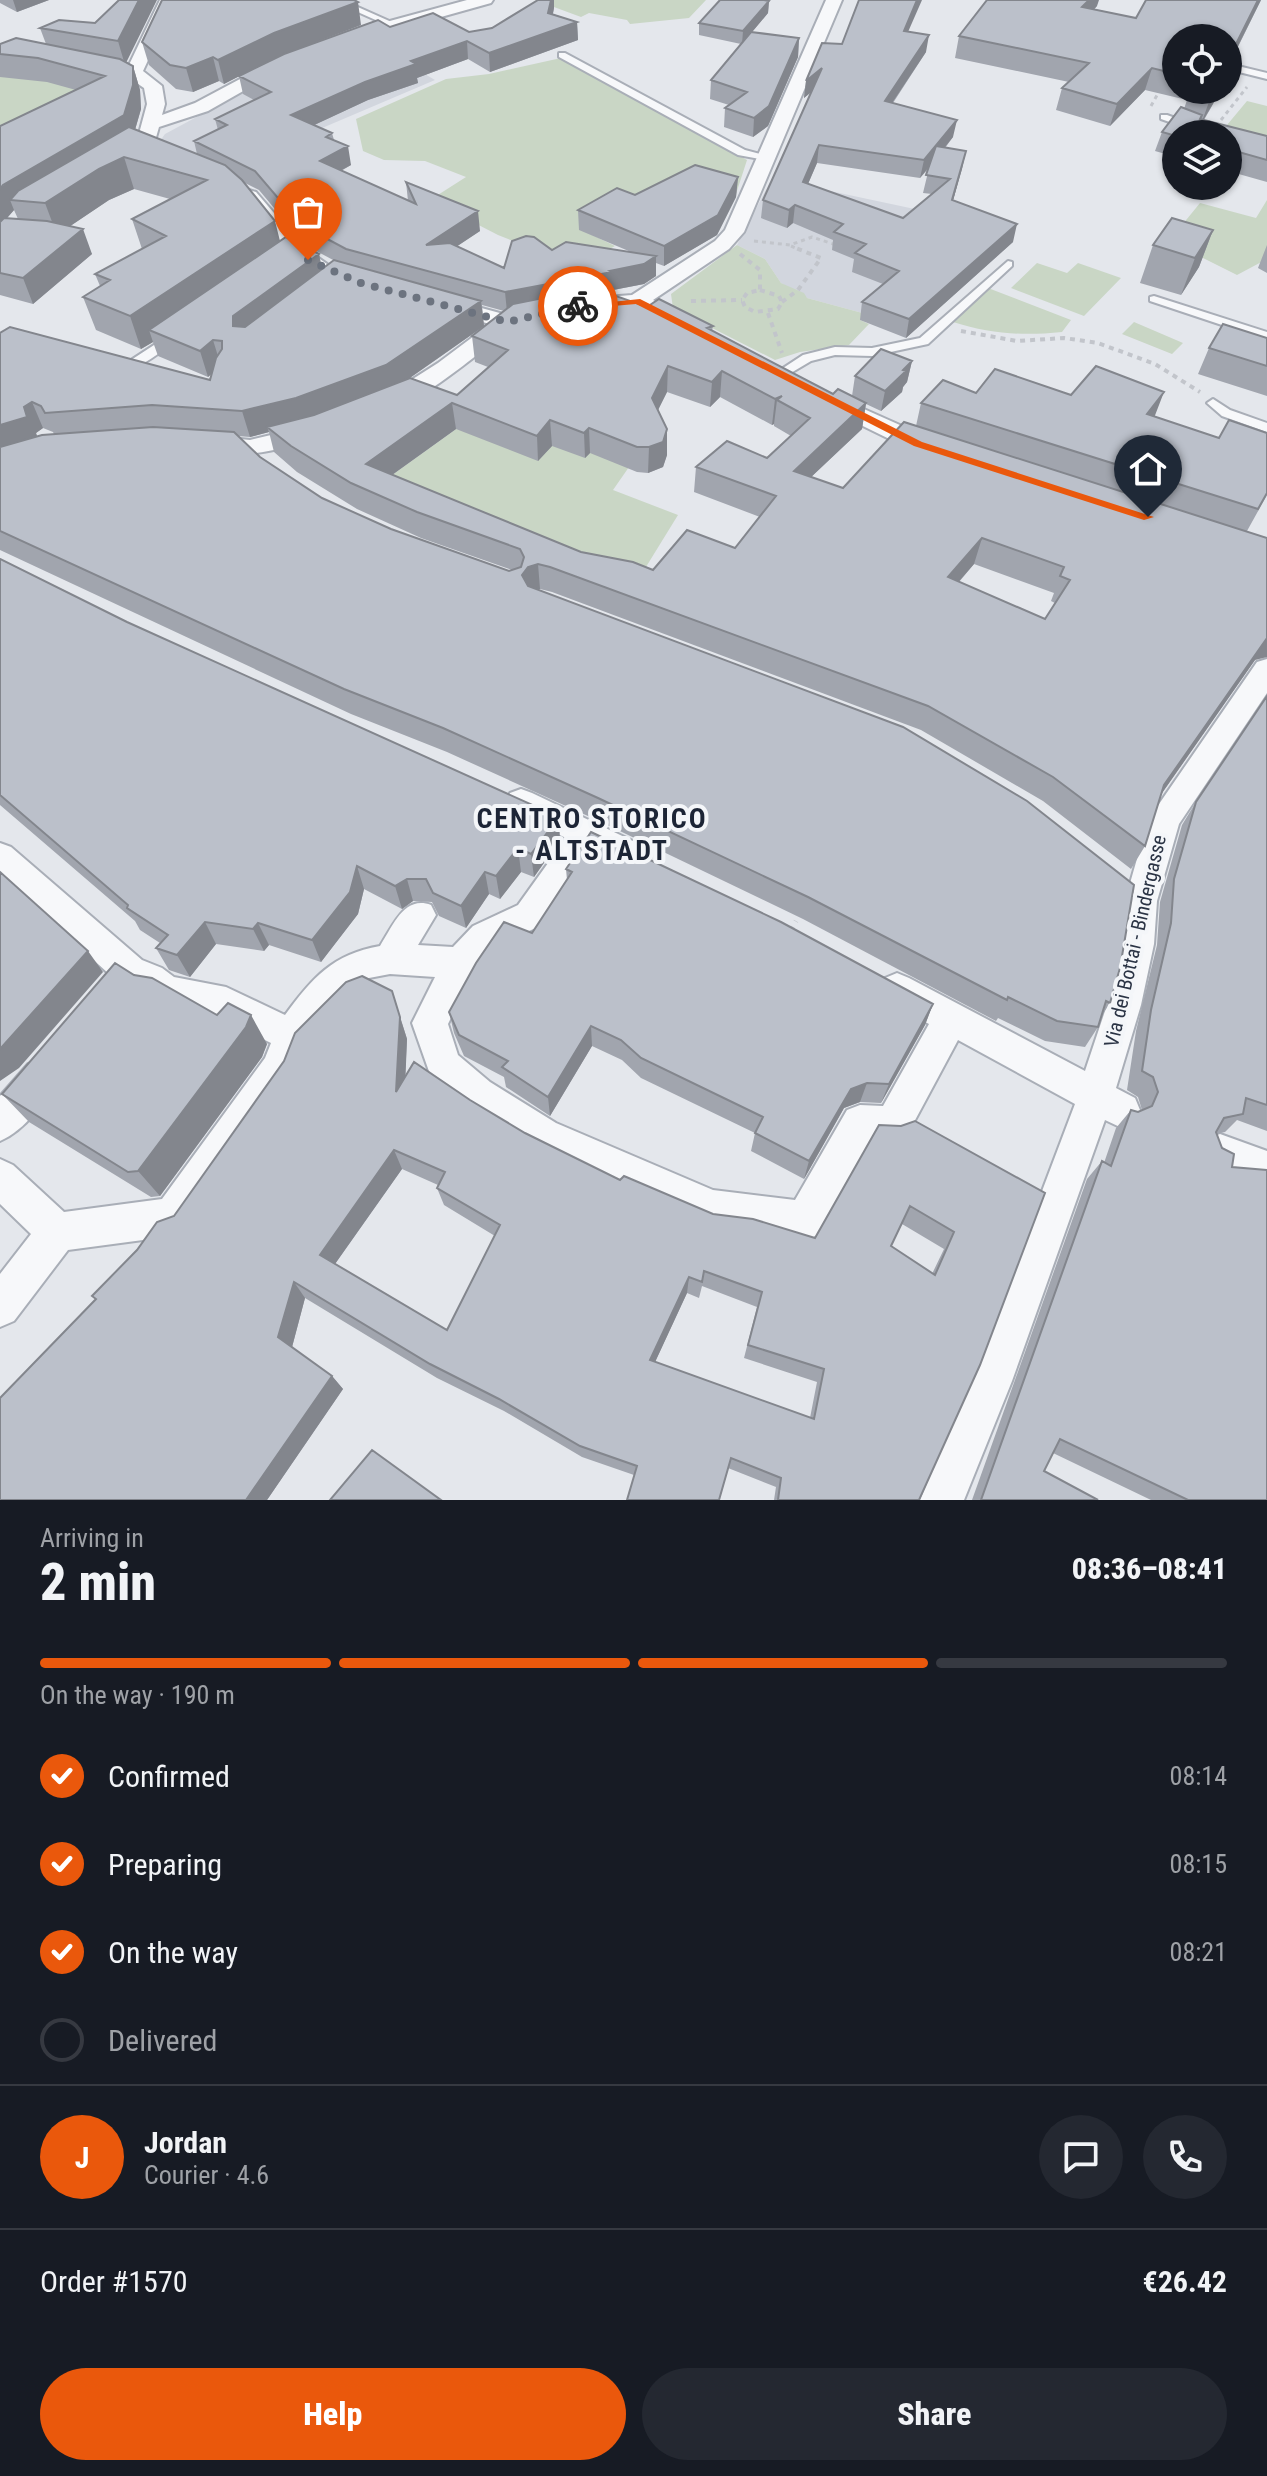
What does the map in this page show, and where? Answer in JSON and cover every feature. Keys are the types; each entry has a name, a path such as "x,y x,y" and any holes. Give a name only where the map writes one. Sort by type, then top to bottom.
{"street":[{"path":"126,71 168,0"},
{"path":"637,301 726,240 766,157 834,0"},
{"path":"327,46 392,24 478,1"},
{"path":"83,65 126,71 153,86 156,104 146,143 186,114 289,61"},
{"path":"227,183 251,197 290,255 330,271"},
{"path":"420,298 507,322"},
{"path":"373,411 400,399 507,322 560,309 601,302 637,301 704,335"},
{"path":"755,361 904,438 958,458"},
{"path":"187,443 250,448 332,427"},
{"path":"250,448 268,468"},
{"name":"Via dei Bottai - Bindergasse","path":"942,1500 1051,1222 1108,1104 1129,983 1130,891 1164,820 1267,670"},
{"path":"495,790 655,866"},
{"path":"587,833 530,915 485,936 460,963 430,1023 444,1065 477,1094 543,1136 712,1209 805,1221 860,1123 893,1124 951,1019"},
{"path":"0,856 120,983 150,979 167,992 214,998 291,1035"},
{"path":"390,959 419,915"},
{"path":"0,1307 57,1232 173,1217 279,1068 291,1035 326,987 362,964 390,959 460,963"},
{"path":"874,976 1108,1104"},
{"path":"5,1117 60,1053"},
{"path":"1220,1152 1267,1170"},
{"path":"0,1178 57,1232"}],"lane":[{"path":"335,0 392,24"},
{"path":"562,55 742,153 766,157"},
{"path":"1242,70 1262,74"},
{"path":"1164,117 1173,120"},
{"path":"796,383 807,358 835,351 872,352 924,341 1008,264"},
{"path":"1154,299 1267,336"},
{"path":"104,360 130,366 180,331"},
{"path":"1213,403 1226,413 1267,428"}],"path":[{"path":"1221,120 1262,74"},
{"path":"1151,106 1162,86"},
{"path":"790,245 812,237 836,245"},
{"path":"726,240 790,245 821,258 798,290 778,309 768,313 755,312 745,307 742,300 747,293 760,290 771,291 782,302"},
{"path":"726,240 760,270 760,290"},
{"path":"768,313 796,383"},
{"path":"941,324 977,337 1035,342 1071,339 1132,355 1180,375 1213,403"},
{"path":"790,932 796,921"}],"shaded area":[{"path":"367,40 435,80 221,171 160,141 165,134 245,91"},
{"path":"770,182 802,185 924,211 969,226 866,314 807,298 781,283 765,259 737,245"}],"green space":[{"path":"535,0 706,0 689,18 630,24 627,20 589,13 581,17"},
{"path":"0,56 125,82 140,95 76,127 0,155"},
{"path":"561,58 747,160 735,197 580,229 615,246 578,267 498,235 430,200 466,177 425,161 384,160 363,151 356,119 446,79 489,74"},
{"path":"1247,101 1267,106 1267,145 1242,137 1242,120 1231,120"},
{"path":"1267,200 1267,259 1237,275 1169,241 1200,203 1256,218"},
{"path":"737,245 765,259 781,283 804,293 807,298 866,314 860,320 869,324 849,345 800,352 775,360 673,308 671,294"},
{"path":"1037,263 1067,273 1078,263 1121,278 1084,316 1011,288"},
{"path":"988,288 1071,320 1062,332 1034,334 1007,333 953,322"},
{"path":"1134,322 1183,343 1172,354 1122,334"},
{"path":"456,429 591,452 629,467 613,490 678,515 633,588 371,490"}],"building":[{"path":"119,0 139,0 118,41 40,28 59,20 95,23"},
{"path":"162,0 358,2 274,33 218,60 213,57 186,68 170,65 142,42"},
{"path":"538,0 551,0 548,13 577,22 489,53 467,41 411,61 416,64 365,82 291,115 332,133 326,137 348,146 320,161 416,204 406,182 478,211 426,245 450,243 504,268 512,241 526,236 534,237 552,250 566,242 656,256 644,264 505,292 346,249 301,225 255,171 194,141 227,125 215,119 271,92 239,76 284,54 378,20 390,27 433,13 469,32 492,28"},
{"path":"720,0 769,1 743,31 699,23"},
{"path":"859,0 917,0 904,31 929,35 885,101 957,120 924,160 819,145 803,182 903,218 950,179 926,175 936,146 966,151 952,200 1017,224 909,319 862,302 899,271 855,253 866,244 834,232 843,224 795,205 789,210 763,200 822,68 806,81 822,43 842,44"},
{"path":"987,0 1089,0 1082,7 1136,18 1146,0 1258,0 1242,32 1242,24 1162,24 1162,70 1152,68 1117,104 1062,88 1089,63 959,36"},
{"path":"751,32 799,38 769,106 754,118 725,108 747,92 711,80"},
{"path":"16,38 120,59 133,66 133,85 124,115 0,189 0,126 105,76 38,58 0,54 0,44"},
{"path":"1181,107 1202,115 1200,119 1204,120 1171,120"},
{"path":"129,127 225,165 242,180 275,221 130,316 83,297 110,280 95,274 166,236 132,219 207,180 124,157 45,203 10,200 18,191"},
{"path":"1242,130 1267,136 1267,160 1242,153"},
{"path":"695,165 738,177 718,215 664,246 578,210 617,188 635,195"},
{"path":"4,218 47,221 83,229 23,278 0,273 0,222"},
{"path":"1172,218 1213,230 1195,258 1153,245"},
{"path":"286,237 319,254 233,316 233,326 245,327 334,260 481,301 386,365 296,398 242,411 152,405 45,413 41,406 32,402 24,407 27,417 0,425 0,333 10,327 210,380 222,341 213,340 200,351 149,330"},
{"path":"593,288 647,307 659,299 713,326 707,328 833,394 838,389 866,403 794,471 843,488 904,422 1267,538 1267,638 1164,785 1145,846 1053,777 928,706 550,567 538,564 528,567 522,575 528,586 903,727 1027,801 1134,885 1120,968 1110,1003 1106,1001 1098,1027 1057,1021 1008,997 1007,1000 808,897 598,798 443,728 344,689 0,531 0,447 42,435 153,427 234,432 260,457 322,498 391,529 509,571 521,567 524,557 520,549 417,512 351,483 291,446 267,427 314,415 410,378 457,395 508,350 472,336 513,304","holes":["668,366 712,382 722,371 775,399 782,396 777,400 810,418 767,458 727,441 696,467 776,496 735,548 687,530 653,570 633,562 581,552 366,464 452,403 537,436 550,420 584,433 589,428 637,447 649,447 663,442 667,429 652,398","982,538 1064,567 1060,576 1070,580 1045,619 948,577"]},
{"path":"1223,324 1267,338 1267,366 1209,348"},
{"path":"881,349 912,361 885,391 855,376"},
{"path":"1096,366 1164,392 1147,414 1219,438 1229,420 1267,433 1267,493 1258,509 921,403 943,380 976,393 995,369 1071,395"},
{"path":"0,559 127,622 559,817 531,854 518,848 496,876 485,872 461,906 433,893 426,879 407,879 395,886 357,866 350,892 312,940 258,923 253,929 205,922 177,955 156,948 168,935 127,908 128,905 0,795"},
{"path":"1267,696 1267,1105 1246,1098 1243,1114 1224,1118 1216,1132 1222,1148 1234,1154 1232,1167 1267,1170 1267,1500 1188,1500 1060,1439 1044,1471 1098,1500 981,1500 1102,1161 1111,1166 1131,1110 1138,1112 1152,1106 1158,1092 1153,1077 1142,1071 1151,1010 1171,923 1174,879 1196,802"},
{"path":"591,832 781,922 933,1004 889,1084 867,1083 851,1089 809,1161 755,1133 763,1117 641,1058 621,1040 591,1026 548,1097 502,1067 508,1061 459,1035 449,1012 476,963 504,922 532,933 572,872 566,869"},
{"path":"0,872 88,951 0,1049"},
{"path":"115,963 134,975 152,978 217,1015 228,1003 251,1015 246,1027 138,1171 128,1172 2,1094"},
{"path":"362,976 392,991 400,1017 396,1092 414,1062 525,1133 620,1180 624,1176 713,1214 753,1219 815,1238 879,1125 901,1126 915,1121 1045,1193 980,1365 919,1500 778,1500 781,1478 731,1458 719,1500 627,1500 637,1466 580,1446 430,1364 294,1282 278,1337 332,1376 246,1500 0,1500 0,1398 96,1299 92,1296 137,1250 157,1222 174,1216 284,1061 295,1033 346,982","holes":["394,1150 445,1172 437,1188 500,1225 447,1330 320,1255","910,1206 954,1232 935,1275 891,1246","704,1271 762,1292 748,1345 824,1369 814,1419 650,1360 689,1277 702,1282"]},
{"path":"372,1450 441,1500 330,1500"}],"way so far":[{"path":"308,260 361,283 507,322 578,306"}],"district":[{"name":"CENTRO STORICO - ALTSTADT","path":"592,834"}],"route":[{"path":"578,306 637,301 918,444 1148,517"}]}
